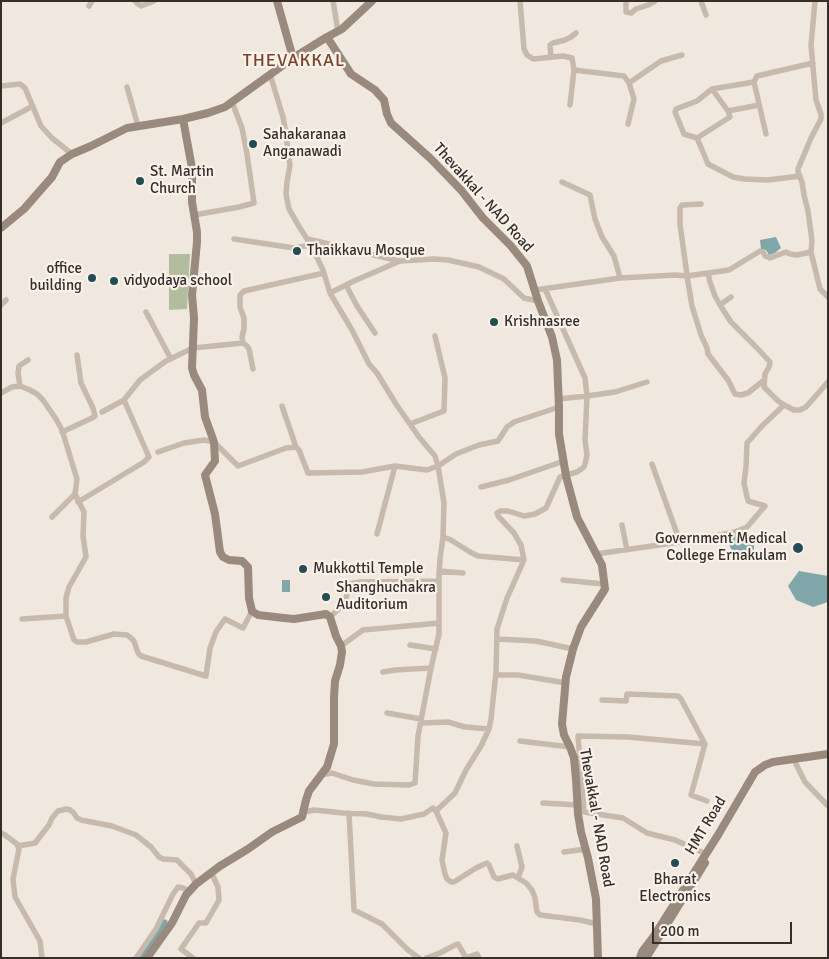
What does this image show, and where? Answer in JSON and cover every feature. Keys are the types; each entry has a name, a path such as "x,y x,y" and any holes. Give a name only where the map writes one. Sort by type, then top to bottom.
{"main road":[{"path":"278,1 293,58"},
{"path":"2,226 24,209 52,177 60,162 72,154 127,128 183,120 208,114 225,107 293,58 338,31 372,1"},
{"name":"Thevakkal - NAD Road","path":"327,37 351,74 375,90 384,100 391,123 462,190 483,218 511,246 527,266 552,337 557,360 559,434 566,476 577,517 602,565 605,589 581,627 573,649 566,677 562,724 564,735 574,758 578,814 596,898 598,958"},
{"path":"147,958 172,923 189,892 196,884 272,832 302,817 306,800 327,767 334,744 335,681 342,658 341,646 330,617 326,614 284,618 258,615 252,611 249,604 248,567 242,561 229,560 223,557 220,552 215,514 205,475 215,461 214,442 205,416 202,390 192,368 194,318 192,295 197,232 191,183 192,168 183,120"},
{"path":"760,772 765,765 773,762 828,754"},
{"path":"760,772 828,759"},
{"name":"HMT Road","path":"640,958 748,784 760,772"},
{"name":"HMT Road","path":"646,958 760,772"}],"street":[{"path":"135,1 141,6 154,1"},
{"path":"333,1 338,31"},
{"path":"520,1 524,49 527,55 533,59 564,56 572,58 574,70 570,105"},
{"path":"626,1 626,12 631,13 655,1"},
{"path":"701,1 706,15"},
{"path":"815,1 811,45 812,63 816,100 822,119 811,138 798,169 810,218 811,252 820,289 828,297"},
{"path":"551,57 550,45 571,38 576,33"},
{"path":"630,82 661,61 682,55"},
{"path":"766,134 754,82 757,76 812,63"},
{"path":"574,70 624,76 630,82 634,99 628,124"},
{"path":"270,74 286,133 290,165 286,182 286,194 290,209 324,273 330,293 369,364 377,373 419,437 435,456 444,503 439,571 439,634 418,736 415,783 409,785 374,784 332,774 322,775"},
{"path":"712,89 728,111 730,117 697,138 684,134 675,110 697,101 712,89 754,82"},
{"path":"1,86 20,84 25,88 41,126 72,154"},
{"path":"128,87 138,126"},
{"path":"194,215 254,203 242,128 232,102"},
{"path":"728,111 759,104"},
{"path":"1,123 33,106"},
{"path":"697,138 708,164 733,176 744,180 768,180 800,176"},
{"path":"562,182 590,195 595,219 602,237 614,256 620,278"},
{"path":"701,204 682,205 680,208 680,224 687,276 692,306 701,335 708,354 728,380 735,394 748,393 764,380"},
{"path":"234,239 294,248 309,242 400,261 448,260 479,267 504,279 524,298 538,301"},
{"path":"535,290 620,278 687,276 729,270 760,252 763,252 764,256 770,258 786,252 797,255 811,252"},
{"path":"330,293 400,261"},
{"path":"243,343 244,318 240,307 240,295 244,292 324,273"},
{"path":"708,273 712,288 731,322 770,362 764,374 764,387 784,406 794,410 806,407 828,382"},
{"path":"346,285 374,333"},
{"path":"436,812 455,793 489,729 496,675 497,629 507,598 524,560 521,545 514,533 498,516 498,513 500,511 508,511 524,516 535,514 546,508 560,478 577,472 584,467 587,455 585,440 587,396 585,378 545,289"},
{"path":"720,305 731,297"},
{"path":"146,312 171,359"},
{"path":"410,424 444,411 445,378 435,336"},
{"path":"102,412 124,400 140,380 171,359 193,348 243,343 248,346 253,369"},
{"path":"62,432 95,416 80,383 77,355"},
{"path":"20,386 19,366 28,360"},
{"path":"282,406 296,447 308,473 362,472 395,466 427,470 438,466 456,454 496,441 498,442 507,427 514,422 559,403 615,392 646,382"},
{"path":"1,393 12,387 20,386 37,394 43,400 62,432 77,479 75,494 84,512 83,536 86,557 69,587 66,598 66,616 74,640 77,642 91,642 114,634 127,635 134,641 141,656 206,676 210,648 220,626 225,619 243,628 252,611"},
{"path":"78,502 144,462 149,456 124,400"},
{"path":"596,554 684,542 735,532 747,527 764,506 748,502 744,483 747,443 784,406"},
{"path":"158,452 184,443 204,440 214,442 238,466 286,448 296,447"},
{"path":"482,487 564,461"},
{"path":"652,464 680,542"},
{"path":"377,534 395,466"},
{"path":"52,517 75,494"},
{"path":"622,525 628,550"},
{"path":"443,537 478,556 524,560"},
{"path":"439,571 463,573"},
{"path":"563,580 604,584"},
{"path":"330,617 345,603 349,584 360,582 439,581"},
{"path":"22,619 66,616"},
{"path":"341,646 363,630 439,622"},
{"path":"496,639 536,641 573,649"},
{"path":"410,645 436,649"},
{"path":"383,672 431,668"},
{"path":"496,675 518,675 566,683"},
{"path":"602,700 626,701 626,694 678,696 705,744 690,796 707,801"},
{"path":"387,713 421,721 448,722 465,727 489,729"},
{"path":"705,744 628,737 578,736 584,812 623,818 647,832 675,840 706,854"},
{"path":"520,741 570,747"},
{"path":"796,764 805,782 828,806"},
{"path":"543,803 578,805"},
{"path":"304,812 314,810 401,819 424,814 433,808 444,826 446,834 442,860 445,874 450,882 454,882 487,863 490,865 494,877 498,879 513,875 526,883 532,890 537,912 540,914 596,924"},
{"path":"18,846 35,843 58,811 66,809 73,812 81,820 112,826 136,835 151,847 159,857 177,860 191,874 196,884"},
{"path":"349,813 354,910 382,924 408,950 420,958"},
{"path":"1,833 17,844 19,849 13,879 16,897 40,941 42,958"},
{"path":"517,846 522,866 518,878"},
{"path":"564,852 586,849"},
{"path":"193,958 181,949 199,923 206,923 218,900 218,887 211,872"},
{"path":"136,958 156,929 178,887 189,892"},
{"path":"426,958 458,944 465,956 477,954 479,958"}],"green space":[{"path":"169,254 190,254 187,309 169,310"}],"water":[{"path":"776,237 781,248 769,255 766,250 761,249 760,240"},
{"path":"737,534 747,534 754,545 754,551 738,559 730,547 728,537"},
{"path":"799,571 828,576 828,602 813,607 796,600 788,586"},
{"path":"282,580 290,580 290,592 282,592"}],"waterway":[{"path":"140,958 165,922"}],"place":[{"name":"Sahakaranaa Anganawadi","path":"253,144"},
{"name":"St. Martin Church","path":"140,181"},
{"name":"Thaikkavu Mosque","path":"297,251"},
{"name":"office building","path":"92,278"},
{"name":"vidyodaya school","path":"114,281"},
{"name":"Krishnasree","path":"494,322"},
{"name":"Government Medical College Ernakulam","path":"798,548"},
{"name":"Mukkottil Temple","path":"303,569"},
{"name":"Shanghuchakra Auditorium","path":"326,597"},
{"name":"Bharat Electronics","path":"675,863"}],"district":[{"name":"THEVAKKAL","path":"294,61"}]}
